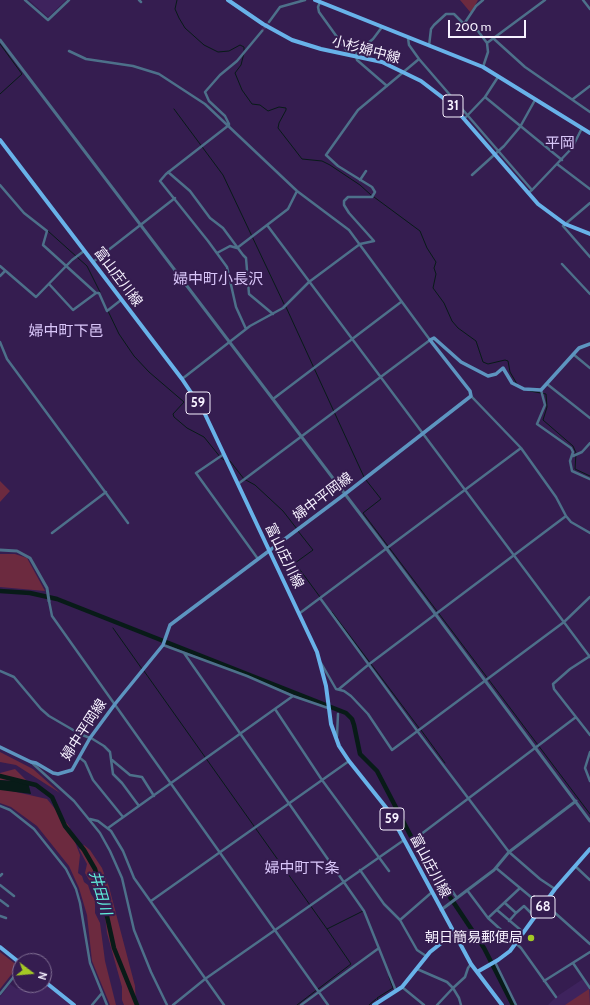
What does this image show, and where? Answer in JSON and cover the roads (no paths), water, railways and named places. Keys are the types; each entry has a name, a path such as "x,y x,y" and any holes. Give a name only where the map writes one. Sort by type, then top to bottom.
{"main road":[{"name":"小杉婦中線","path":"228,0 263,24 291,39 321,49 382,62 404,71 436,91 497,153 528,194 550,214 565,224 590,234"},
{"name":"小杉婦中線","path":"315,0 483,67 590,133"},
{"name":"富山庄川線","path":"0,140 182,379 204,412 300,613 319,659 326,686 328,705 336,740 349,761 384,804 431,893 471,964 500,1005"},
{"path":"471,396 470,391 430,340 434,338 461,362 488,376 496,374 503,368 512,382 516,385 524,389 541,390 579,348 590,344"},
{"name":"婦中平岡線","path":"0,748 36,763 53,773 58,774 72,770 114,704 163,645 170,625 345,494 471,396"},
{"name":"68","path":"477,972 510,951 555,889 590,849"},
{"path":"374,1005 402,987 426,956 454,933"},
{"path":"0,947 12,957"},
{"path":"52,988 74,1005"}],"street":[{"path":"25,0 48,20 69,0"},
{"path":"269,22 280,7 305,0"},
{"path":"464,24 476,6 483,0"},
{"path":"487,43 545,0"},
{"path":"583,0 590,9"},
{"path":"322,2 318,6 319,12 350,55"},
{"path":"429,46 431,29 446,14 454,14 464,24 480,32 487,43 488,52 483,67"},
{"path":"382,27 373,38 357,52 356,56 357,60 388,86"},
{"path":"229,125 225,116 209,101 205,92 262,31"},
{"path":"408,38 409,45 418,59 467,115 497,153 532,190"},
{"path":"494,39 525,68 573,99 590,112"},
{"path":"0,40 436,614 590,821"},
{"path":"69,51 86,60 133,66 159,74 205,104 212,113 229,125 297,191 345,227 360,244 430,340 238,484"},
{"path":"182,379 246,329 273,314 290,302 310,282 360,244 374,241 348,213 344,205 344,201 348,197 372,196 375,192 372,188 338,166 326,155 358,110 418,59"},
{"path":"464,119 485,97 498,77"},
{"path":"573,99 590,86"},
{"path":"485,97 562,160"},
{"path":"472,175 497,153 520,127 535,100"},
{"path":"229,125 168,172 160,181 217,253 227,268 236,307 246,329"},
{"path":"528,194 572,148 582,128"},
{"path":"558,164 590,189"},
{"path":"360,180 366,171"},
{"path":"168,172 190,191 210,218 223,228 246,258 249,294 273,314"},
{"path":"0,185 24,213 47,231 43,245 67,265 96,293 99,293 107,311 121,300"},
{"path":"237,248 291,207 297,191"},
{"path":"92,262 141,226 174,198"},
{"path":"590,203 563,226 590,257"},
{"path":"266,225 382,376 513,555 590,656 570,669 553,684 554,689 590,735"},
{"path":"217,253 230,246 237,248"},
{"path":"0,266 36,297 67,265 84,251"},
{"path":"562,264 590,294"},
{"path":"0,276 5,270"},
{"path":"49,284 73,310 96,293"},
{"path":"273,399 401,302"},
{"path":"0,342 7,359 128,523"},
{"path":"573,354 590,368"},
{"path":"547,384 590,418"},
{"path":"541,390 545,405 537,424 567,445 573,452 573,456"},
{"path":"471,396 521,448 556,497 566,516 571,522 590,533"},
{"path":"590,443 582,452 573,456 570,462 572,471 590,479"},
{"path":"300,613 521,448"},
{"path":"224,453 196,474 258,559"},
{"path":"52,533 106,492"},
{"path":"339,689 368,665 566,516"},
{"path":"0,550 17,551 30,558 47,588 52,616 328,1005"},
{"path":"319,659 336,689 339,689 352,696 368,714 392,750 564,622 590,597"},
{"path":"320,598 368,665 509,852 540,879 555,889"},
{"path":"163,645 246,676 293,696 328,705"},
{"path":"184,653 364,911 396,991"},
{"path":"0,671 14,677 41,710 80,734 91,738 104,746 110,752 113,774 122,783 139,806"},
{"path":"108,828 172,784 293,696"},
{"path":"275,710 322,780 389,871"},
{"path":"336,740 338,714"},
{"path":"456,898 420,845 420,836 576,717"},
{"path":"590,752 585,768 590,782"},
{"path":"80,758 85,762 93,780 123,818"},
{"path":"111,760 130,775 142,777 154,796"},
{"path":"151,901 349,761"},
{"path":"31,762 74,801 89,819 110,851 122,878 134,930 150,972 167,1005"},
{"path":"441,910 496,868 509,852 576,801"},
{"path":"0,806 10,810 34,829 66,869 76,889 80,903 90,963 107,1005"},
{"path":"89,819 108,828 123,850 134,878 224,1005"},
{"path":"173,1005 172,1004 205,979 276,931 404,840"},
{"path":"575,866 590,880"},
{"path":"496,868 590,944"},
{"path":"360,870 384,904 400,920 417,950 426,956"},
{"path":"0,885 14,896"},
{"path":"488,918 520,888"},
{"path":"467,890 488,918 516,943 556,997"},
{"path":"400,920 431,893"},
{"path":"0,900 8,906"},
{"path":"505,903 516,913"},
{"path":"509,921 524,906 535,917"},
{"path":"497,910 524,932"},
{"path":"0,916 6,918"},
{"path":"301,1005 379,948"},
{"path":"544,981 590,952"},
{"path":"573,962 590,988"},
{"path":"493,963 516,1005"},
{"path":"437,1005 465,977 471,964"},
{"path":"417,969 446,982 453,988 461,1005"},
{"path":"0,994 12,979"},
{"path":"402,987 424,1005"},
{"path":"92,1005 102,993"}],"waterway":[{"path":"177,0 175,9 179,18 185,28 204,45 218,52 229,51 240,45 244,47 244,50"},
{"path":"0,44 22,74 0,94"},
{"path":"244,53 241,65 235,73 242,90 252,104 260,105 268,111 279,107 286,108 278,128 302,159 322,161 330,165 360,185 371,195"},
{"path":"174,109 223,175 284,304"},
{"path":"374,197 420,231 427,248 436,262 434,268 436,274 433,288 444,303 452,321 458,328 476,341 483,362 488,364 505,360 508,361 510,372 517,384"},
{"path":"48,231 87,266 100,292"},
{"path":"286,307 364,477"},
{"path":"108,311 119,334 134,356 149,372 184,402 173,414 174,417 187,428 204,437 224,460"},
{"path":"530,391 546,394 547,407 543,420 573,446 576,453 575,469 590,476"},
{"path":"230,461 244,479 255,485 283,511 297,529"},
{"path":"366,480 381,499 363,513 590,814"},
{"path":"298,531 313,550 295,563 320,597"},
{"path":"0,591 30,593 57,599 346,713 352,719 360,754 377,771 416,846 484,948 513,1005"},
{"path":"332,612 419,728"},
{"path":"113,628 142,669"},
{"path":"144,671 327,929"},
{"path":"421,730 445,763"},
{"name":"井田川","path":"0,776 36,785 52,797 65,826 84,850 95,869 114,948 137,1005"},
{"path":"297,1005 351,964 327,929 363,911"},
{"path":"378,1000 377,998 393,988 389,977"},
{"path":"369,1005 376,999"}],"tunnel":[{"path":"262,31 269,22"}],"place":[{"name":"朝日簡易郵便局","path":"531,938"}],"district":[{"name":"平岡","path":"560,144"},
{"name":"婦中町小長沢","path":"218,280"},
{"name":"婦中町下邑","path":"66,332"},
{"name":"婦中町下条","path":"302,869"}]}
